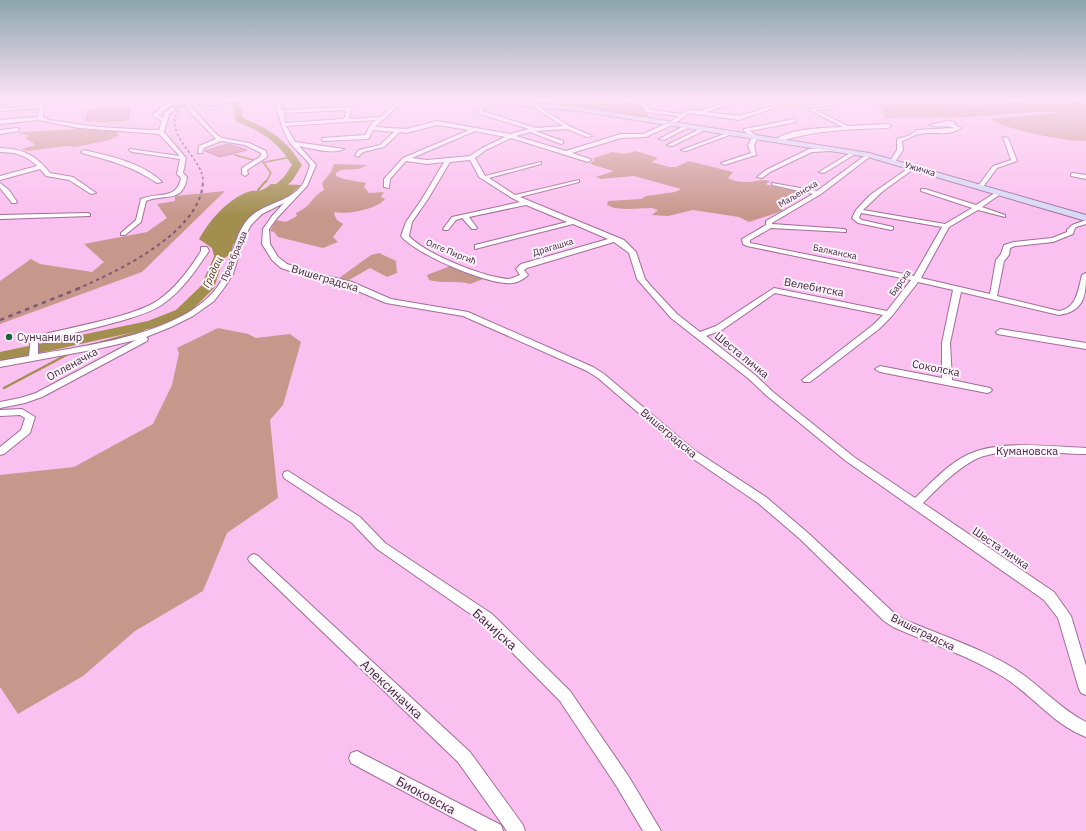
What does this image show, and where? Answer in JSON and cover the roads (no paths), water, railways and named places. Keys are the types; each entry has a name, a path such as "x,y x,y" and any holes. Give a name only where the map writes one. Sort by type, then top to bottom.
{"main road":[{"name":"Ужичка","path":"762,138 869,155 981,186 1086,218"}],"street":[{"path":"123,234 139,221 143,200 178,193 184,183 184,177 180,174 183,168 183,158 177,148 164,140 163,138"},
{"name":"Прва бразда","path":"0,364 33,355 82,350 151,333 180,320 208,303 215,295 230,270 240,240 251,220 272,206 296,194 312,170 310,160 293,143 290,138"},
{"path":"321,148 324,139 365,138"},
{"path":"358,156 361,151 382,146 391,138"},
{"path":"387,187 387,179 405,159 419,151 454,138"},
{"path":"405,159 424,162 472,158 507,138"},
{"path":"516,138 588,160"},
{"path":"551,138 561,142"},
{"path":"567,153 614,138"},
{"path":"670,145 684,138"},
{"path":"684,150 719,138"},
{"path":"724,163 753,154 754,152 751,146 756,138"},
{"path":"778,140 782,138"},
{"path":"893,161 900,150 899,140 907,138"},
{"path":"981,186 995,167 1014,161 1005,138"},
{"path":"200,152 201,148 220,139 247,144 264,152 264,157 244,169 245,174"},
{"path":"293,143 321,148 341,148"},
{"path":"132,150 183,158"},
{"path":"760,177 768,171 811,150 842,151"},
{"path":"0,151 17,151 30,156 42,166 48,176 71,178 93,193"},
{"path":"84,152 121,162 142,170 159,182"},
{"path":"822,172 854,153"},
{"path":"136,158 151,154"},
{"name":"Маљенска","path":"749,245 746,239 770,226 768,222 819,193 869,155"},
{"name":"Шеста личка","path":"472,158 479,173 484,178 514,197 525,203 615,239 632,252 641,278 650,291 674,316 752,377 770,394 850,459 1049,596 1058,605 1064,616 1086,688"},
{"path":"121,162 129,160"},
{"name":"Олге Пиргић","path":"448,160 425,199 409,222 405,234 406,238 417,248 452,264 510,282"},
{"path":"484,178 539,163"},
{"path":"0,178 42,166"},
{"path":"891,228 856,221 855,218 858,211 872,198 913,167"},
{"path":"1073,175 1086,177"},
{"path":"514,197 577,181"},
{"path":"774,184 819,193"},
{"path":"0,185 8,191 14,202"},
{"path":"923,190 1003,216"},
{"path":"858,211 946,226 993,198 1000,192"},
{"name":"Вишеградска","path":"296,194 274,217 266,229 266,244 275,258 284,266 308,274 349,284 389,301 465,314 590,369 601,376 690,452 762,500 804,536 889,617 903,625 982,659 1009,673 1033,690 1070,722 1086,730"},
{"path":"446,229 452,219 525,203"},
{"path":"0,217 88,215"},
{"path":"465,217 474,228"},
{"path":"478,247 574,222"},
{"path":"993,298 1000,260 1005,255 1007,247 1014,244 1063,237 1071,233 1070,230 1074,226 1086,222"},
{"path":"770,226 844,231"},
{"name":"Барска","path":"807,380 876,327 889,314 916,279 946,226"},
{"name":"Драгашка","path":"510,282 524,275 520,269 524,266 615,239"},
{"name":"Балканска","path":"749,245 916,279 1048,312 1069,312 1075,308 1086,275"},
{"path":"33,355 34,339 136,314 160,303 177,289 197,264 205,251 204,249"},
{"name":"Велебитска","path":"699,336 719,328 774,290 889,314"},
{"path":"947,382 946,343 957,290"},
{"path":"1000,332 1086,346"},
{"name":"Опленачка","path":"0,405 22,401 39,395 126,349 151,333"},
{"path":"118,342 126,349"},
{"name":"Соколска","path":"880,369 988,390"},
{"path":"0,413 22,412 30,417 26,431 0,452"},
{"name":"Кумановска","path":"915,504 943,478 972,457 979,454 994,450 1086,451"},
{"name":"Банијска","path":"288,475 356,520 381,546 487,618 565,696 623,782 653,831"},
{"name":"Алексиначка","path":"254,559 464,757 516,831"},
{"name":"Биоковска","path":"357,758 496,831"}],"waterway":[{"name":"Градац","path":"264,199 288,179 297,165 289,152 274,138"},
{"path":"235,155 257,161"},
{"path":"265,162 292,157"},
{"path":"263,162 271,173 266,182"},
{"path":"258,190 266,181"},
{"name":"Градац","path":"0,357 152,324 181,313 207,288 216,263 226,243"},
{"path":"88,346 139,332 152,324"},
{"path":"4,388 70,353"}],"railway":[{"path":"180,138 202,173 203,181"},
{"path":"77,289 114,272 135,260 174,233 189,217 199,200 203,181"},
{"path":"0,320 80,288"}],"place":[{"name":"Сунчани вир","path":"9,337"}]}
